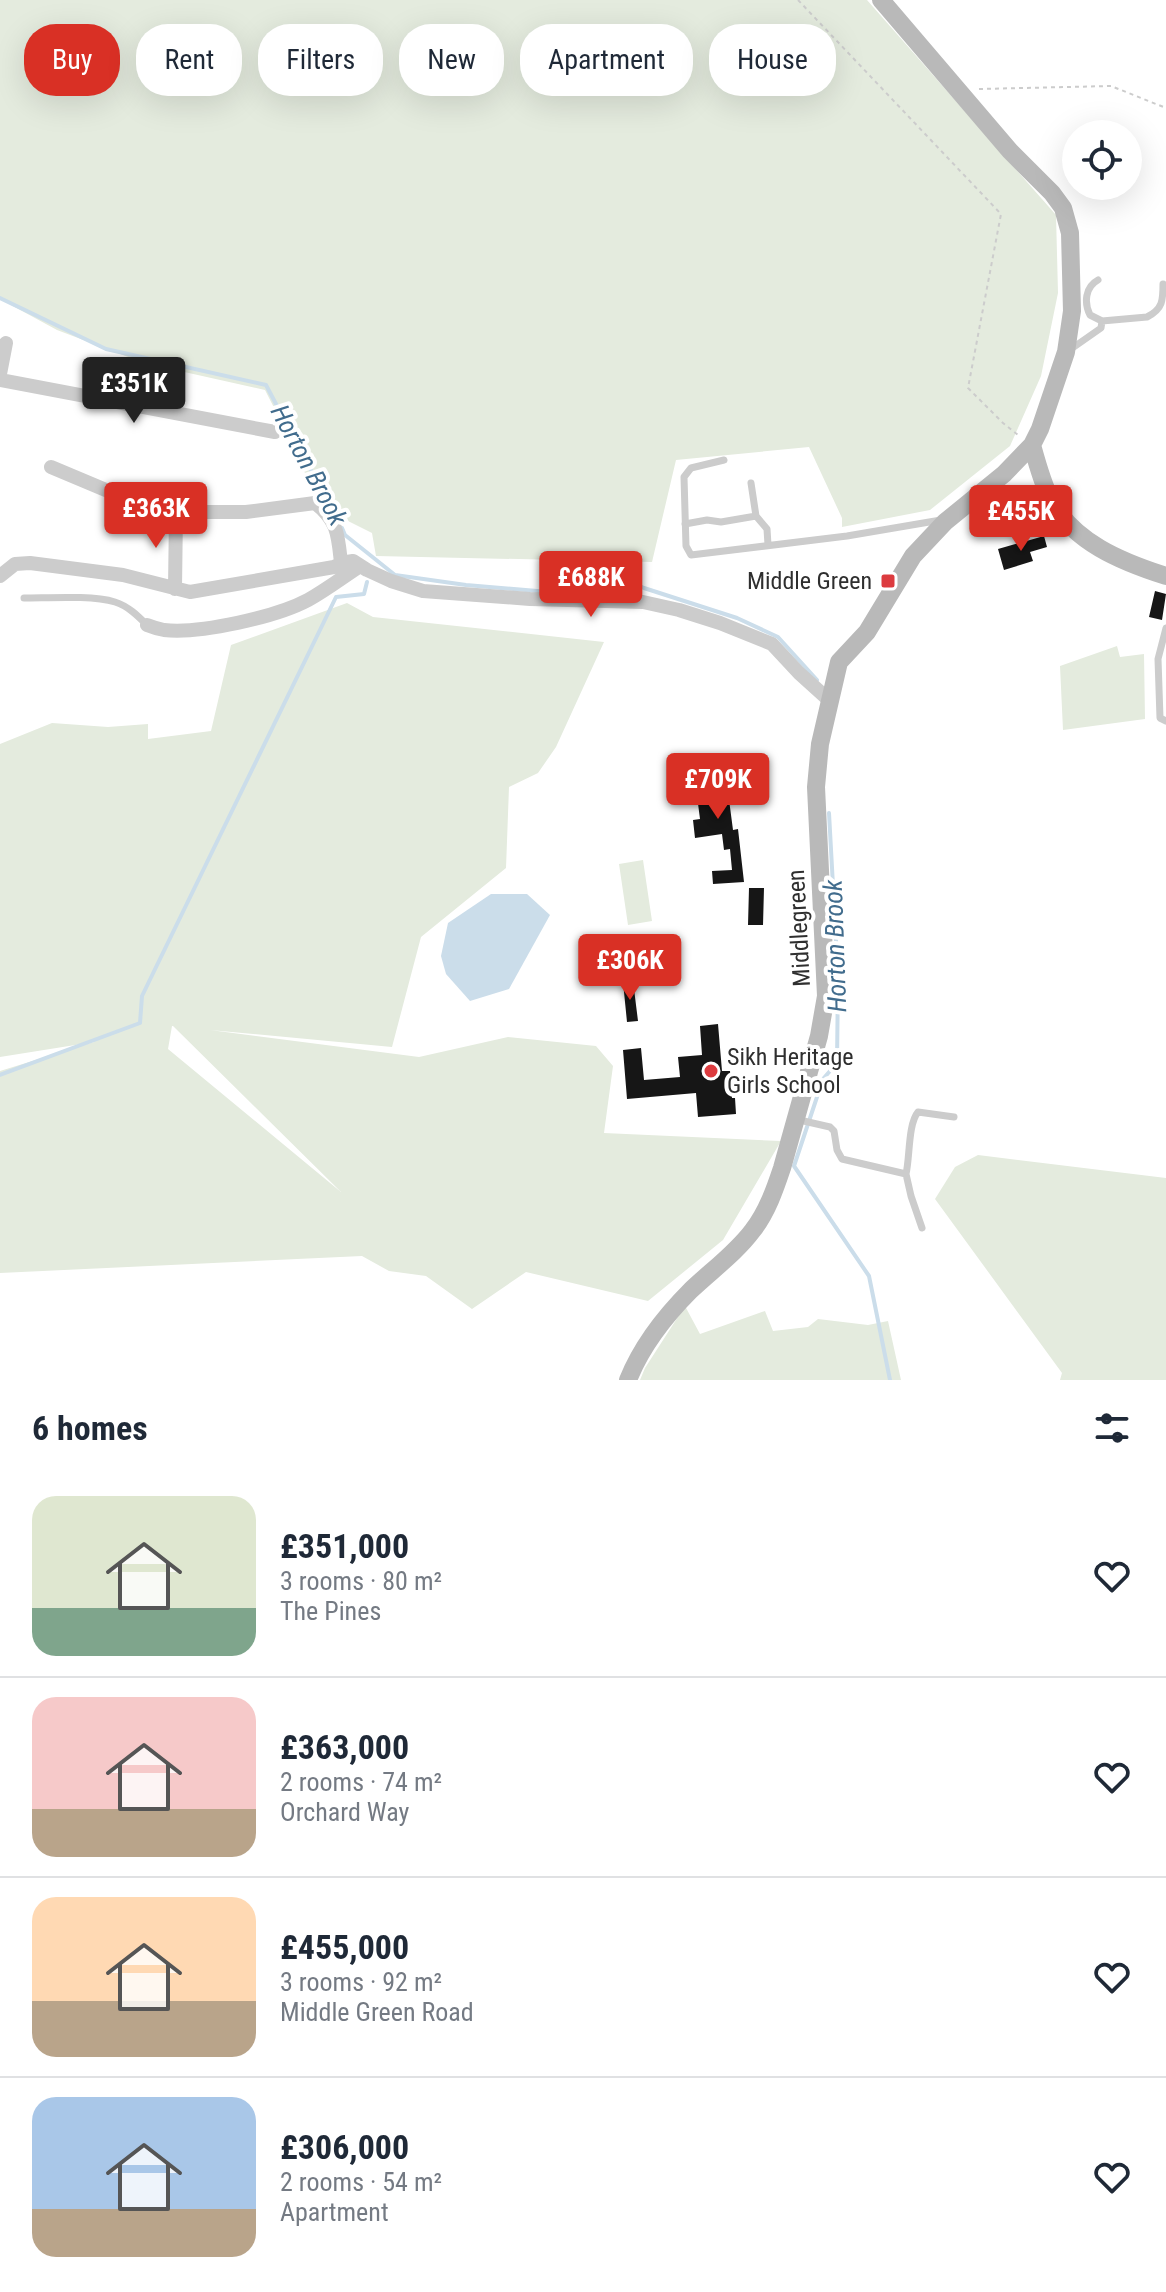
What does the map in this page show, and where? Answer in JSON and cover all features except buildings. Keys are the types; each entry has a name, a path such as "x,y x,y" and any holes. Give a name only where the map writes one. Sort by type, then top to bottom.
{"street":[{"path":"881,0 1063,208 1070,233 1072,311 1066,352 1032,445 1050,499 1066,523 1092,544 1117,558 1166,576"},
{"path":"6,343 0,377 275,432"},
{"name":"Middlegreen","path":"628,1380 638,1356 660,1323 755,1228 775,1190 819,1036 826,996 816,787 820,744 839,662 867,632 913,556 951,517 1004,474 1032,445"},
{"path":"51,467 120,496 176,512 246,512 315,503 327,513 351,563"},
{"path":"175,589 176,512"},
{"path":"0,576 15,564 30,563 123,575 190,592 351,563 423,591 530,599 643,602 720,623 772,644 830,701"},
{"path":"147,625 164,630 187,630 248,621 277,613 308,600 351,563"}],"lane":[{"path":"1098,280 1088,291 1087,306 1090,315 1102,321 1153,314 1162,303 1163,284"},
{"path":"1066,352 1101,328 1102,321"},
{"path":"724,460 697,466 686,472 684,477 686,546 691,555 847,536 951,517"},
{"path":"751,483 756,516 767,529 768,545"},
{"path":"685,524 756,516"},
{"path":"24,598 65,597 115,602 147,625"},
{"path":"1166,628 1158,659 1160,718 1166,721"},
{"path":"922,1228 906,1174 912,1118 918,1112 954,1117"},
{"path":"794,1119 830,1127 842,1159 906,1174"}],"path":[{"path":"798,0 1001,214 968,388 1003,423 1032,445"},
{"path":"958,90 1111,86 1166,108"}],"shaded area":[{"path":"0,0 867,0 1056,215 1058,293 1041,376 1010,446 930,510 842,527 842,518 809,447 676,460 652,562 376,556 372,533 318,506 297,453 265,390 144,363 57,330 0,299"},
{"path":"347,603 373,617 604,642 556,747 538,773 509,787 506,868 421,937 392,1047 210,1030 419,1057 508,1037 596,1046 613,1066 604,1133 781,1141 723,1240 648,1301 526,1272 472,1309 426,1276 389,1271 362,1256 0,1273 0,1071 94,1042 0,1057 0,744 52,723 108,727 148,724 148,739 211,731 231,645","holes":["173,1026 341,1192 168,1049"]},
{"path":"1117,646 1120,657 1144,654 1145,719 1063,730 1060,666"},
{"path":"643,860 652,921 628,925 619,864"},
{"path":"978,1155 1166,1178 1166,1380 1060,1380 1062,1373 935,1199 955,1167"},
{"path":"685,1306 700,1334 765,1311 773,1331 808,1327 818,1319 868,1325 888,1321 901,1380 640,1380"}],"water":[{"path":"491,894 527,894 550,915 509,989 470,1001 446,974 441,956 448,923"}],"waterway":[{"name":"Horton Brook","path":"0,298 106,349 266,385 334,514"},
{"name":"Horton Brook","path":"342,528 345,535 395,575 549,592 578,586 594,565 644,588 737,618 778,637 817,680"},
{"path":"0,1075 140,1023 142,996 336,597 364,594 367,582"},
{"name":"Horton Brook","path":"829,813 838,977 837,1063 823,1079 794,1166 869,1276 890,1380"}],"place":[{"name":"Middle Green","path":"888,581"},
{"name":"Sikh Heritage Girls School","path":"711,1071"}]}
